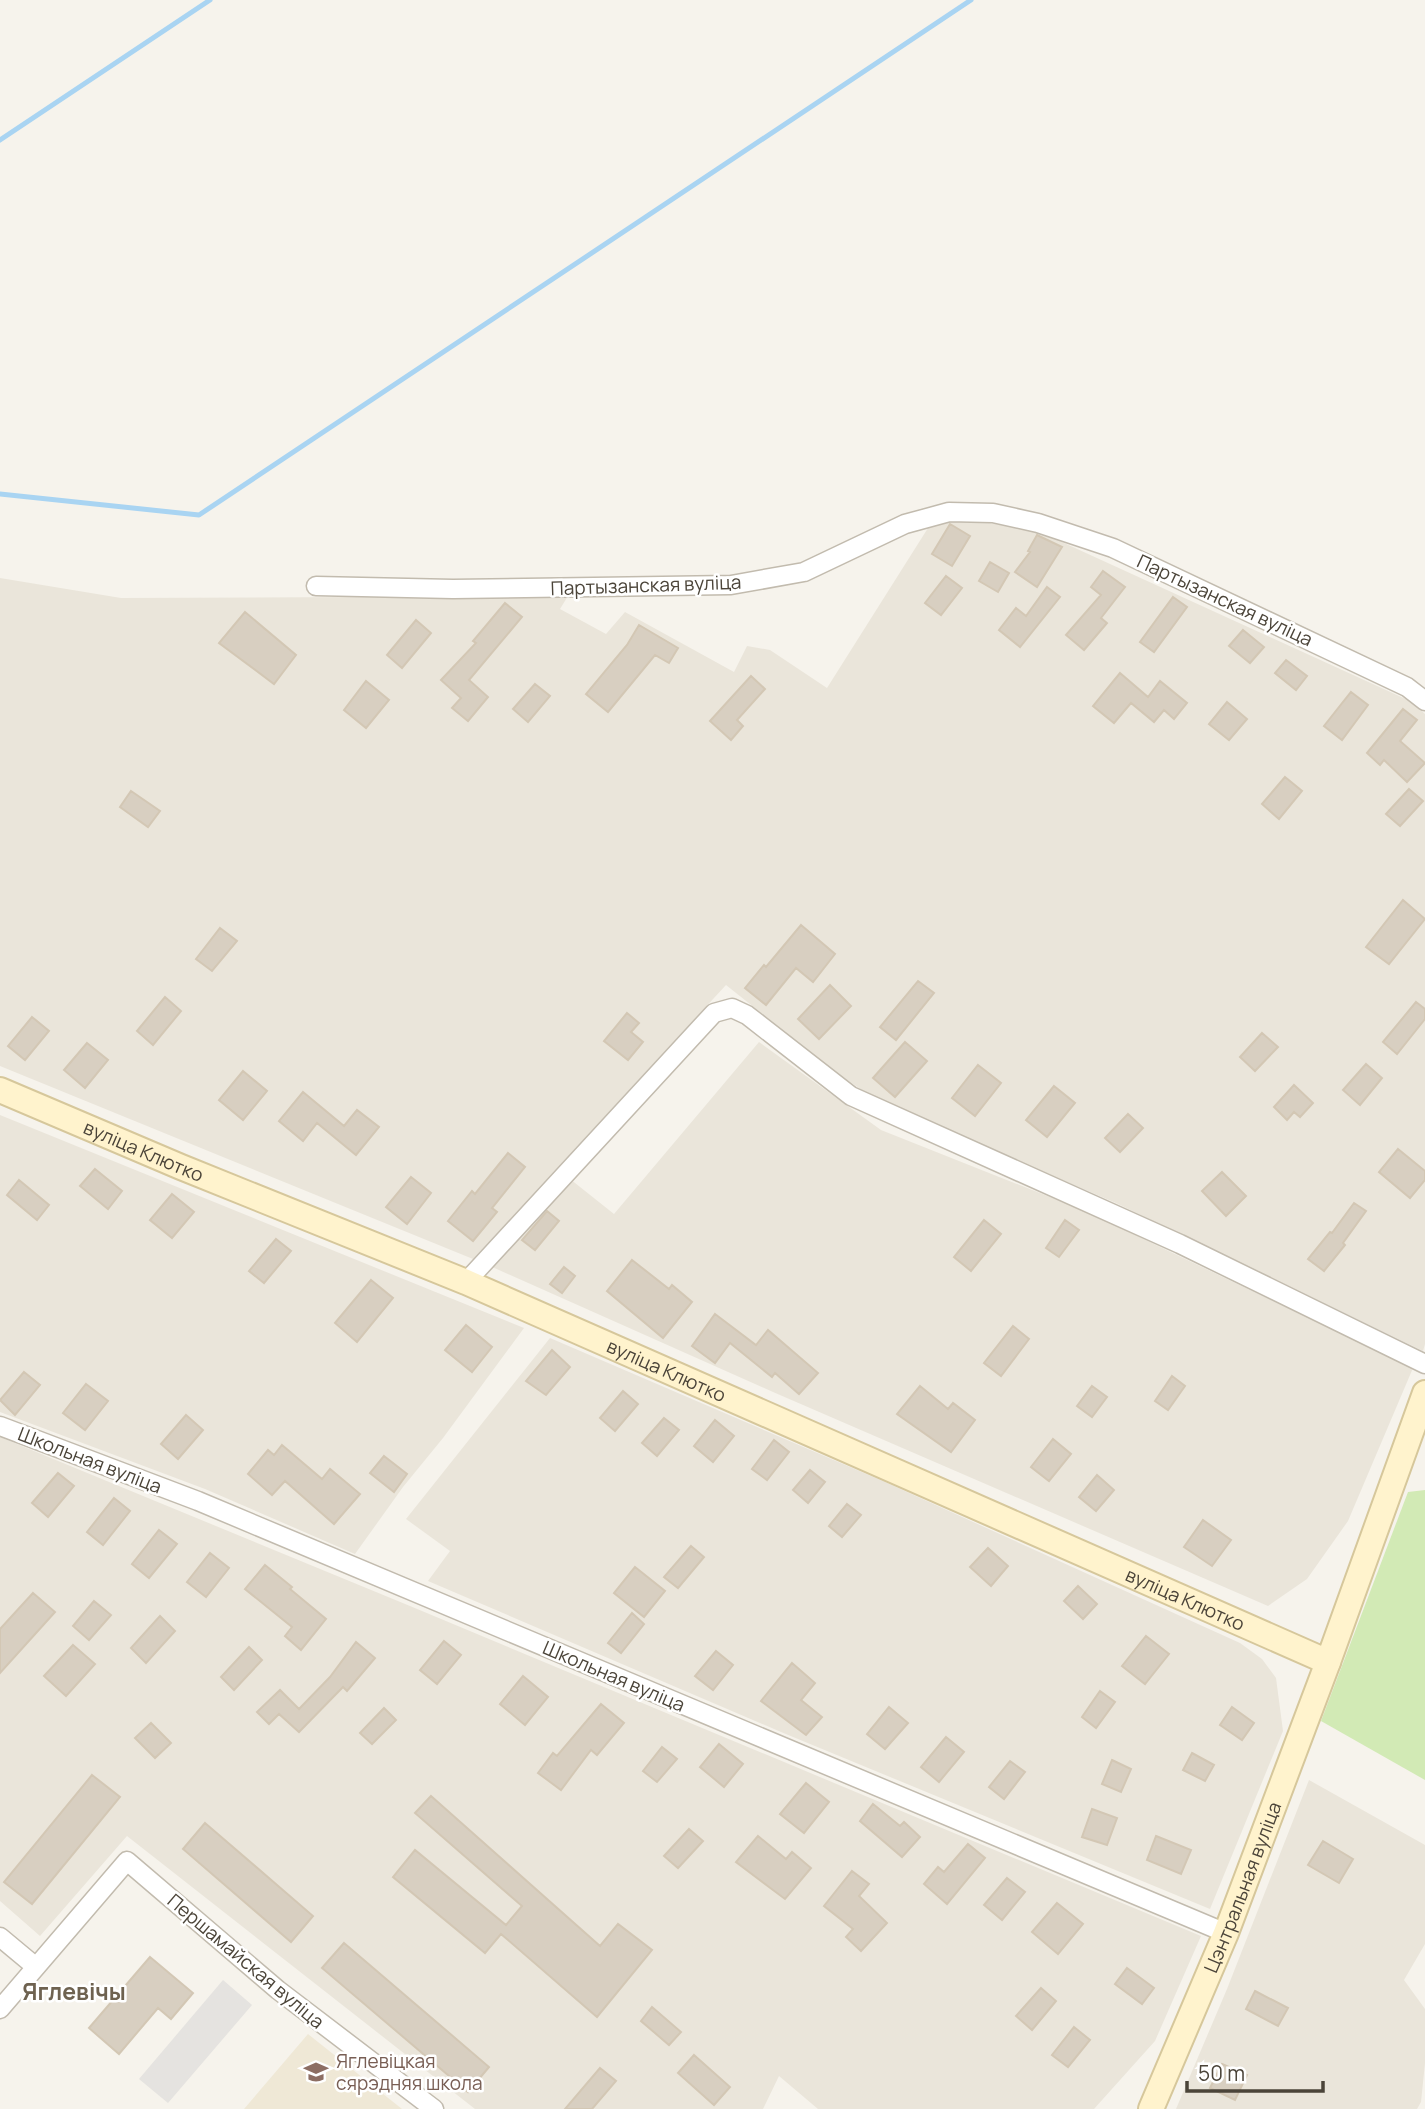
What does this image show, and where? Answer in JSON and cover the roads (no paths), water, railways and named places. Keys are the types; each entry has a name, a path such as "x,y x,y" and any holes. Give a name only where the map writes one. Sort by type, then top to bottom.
{"street":[{"name":"Партызанская вуліца","path":"316,586 466,589 732,585 804,572 905,524 949,512 993,513 1038,523 1113,548 1406,687 1425,701"},
{"path":"466,1282 714,1013 732,1009 747,1015 851,1096 1180,1244 1425,1364"},
{"name":"вуліца Клютко","path":"0,1090 181,1167 466,1282 1328,1662"},
{"name":"Цэнтральная вуліца","path":"1151,2109 1226,1933 1425,1393"},
{"name":"Школьная вуліца","path":"0,1426 198,1501 1226,1933"},
{"name":"Першамайская вуліца","path":"36,1967 127,1861 278,1990 433,2109"},
{"path":"0,1937 36,1967 0,2009"}],"waterway":[{"path":"0,140 210,0"},
{"path":"0,494 199,515 971,0"}],"place":[{"name":"Яглевіцкая сярэдняя школа","path":"316,2072"}],"district":[{"name":"Яглевічы","path":"74,1991"}]}
